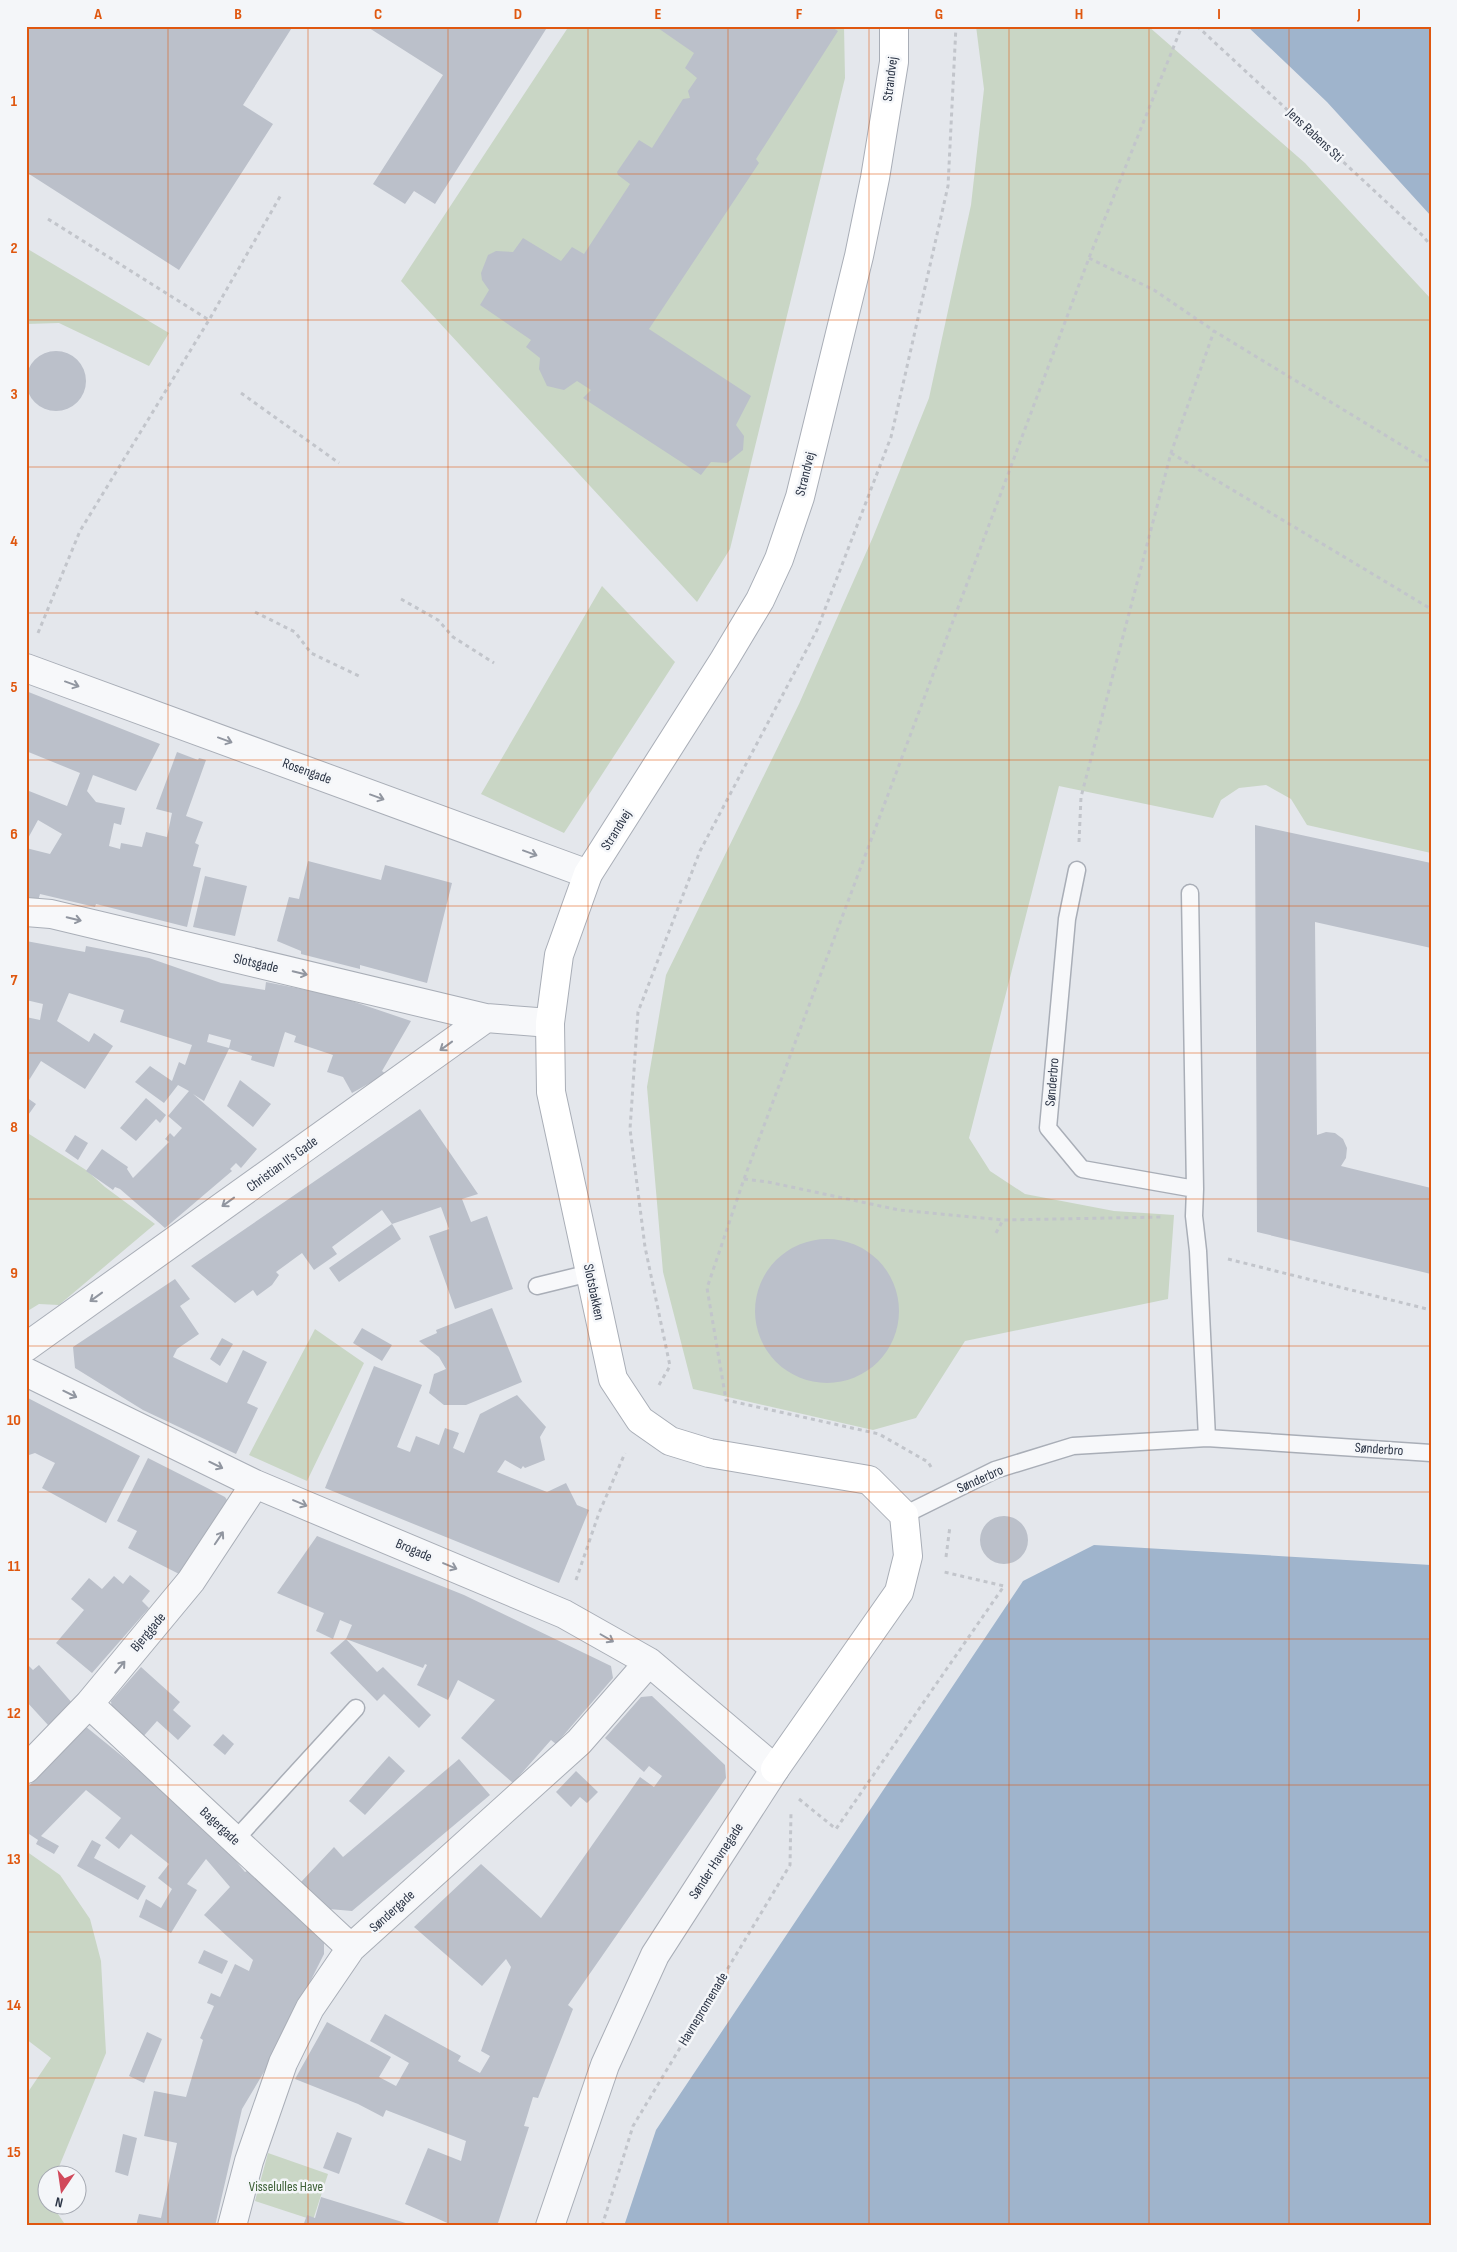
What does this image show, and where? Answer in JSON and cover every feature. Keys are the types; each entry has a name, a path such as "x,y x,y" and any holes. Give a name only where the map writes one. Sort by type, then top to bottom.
{"street":[{"name":"Strandvej","path":"588,874 724,660 760,600 779,559 800,496 859,256 875,178 894,62 894,26"},
{"name":"Rosengade","path":"26,668 588,874"},
{"name":"Slotsbakken","path":"588,874 560,955 550,1023 551,1092 613,1378 640,1420 670,1441 709,1453 869,1480 904,1515"},
{"name":"Slotsgade","path":"26,912 51,914 486,1018"},
{"path":"486,1018 550,1023"},
{"name":"Christian II's Gade","path":"26,1347 486,1018"},
{"name":"Brogade","path":"26,1372 255,1484 564,1614 650,1662 775,1769"},
{"name":"Bjerggade","path":"26,1769 89,1704 191,1581 255,1484"},
{"name":"Sønder Havnegade","path":"550,2226 605,2065 655,1955 775,1769 899,1592 908,1556 904,1515"},
{"name":"Søndergade","path":"232,2226 249,2161 283,2063 310,2008 351,1948 579,1742 650,1662"},
{"name":"Bagergade","path":"89,1704 351,1948"}],"lane":[{"name":"Sønderbro","path":"1078,870 1067,919 1048,1128 1082,1169 1195,1189"},
{"path":"1190,894 1194,1216 1198,1251 1208,1438"},
{"path":"537,1286 590,1273"},
{"name":"Sønderbro","path":"904,1515 995,1470 1072,1446 1208,1438 1431,1453"},
{"path":"235,1840 356,1708"}],"path":[{"path":"564,1614 599,1513 640,1420 670,1366 645,1247 630,1129 638,1012 700,851 818,630 891,437 948,186 956,26"},
{"path":"726,1400 708,1288 744,1179 1089,258 1182,26"},
{"name":"Jens Rabens Sti","path":"1198,26 1423,236 1431,246"},
{"path":"37,634 80,530 210,320 281,195"},
{"path":"48,219 210,320"},
{"path":"1089,258 1154,290 1214,331 1431,463"},
{"path":"1078,870 1080,797 1171,453 1214,331"},
{"path":"241,394 339,463"},
{"path":"1171,453 1431,609"},
{"path":"401,599 438,620 453,637 494,663"},
{"path":"255,612 295,632 311,653 361,677"},
{"path":"744,1179 899,1210 1003,1220 1194,1216"},
{"path":"996,1233 1003,1220"},
{"path":"1198,1251 1431,1310"},
{"path":"791,1792 836,1829 1004,1586 944,1572"},
{"name":"Havnepromenade","path":"602,2226 633,2126 790,1865 791,1811"}],"green space":[{"path":"569,26 844,26 845,78 730,549 697,602 401,281"},
{"path":"976,26 1148,26 1305,163 1431,299 1431,853 1307,825 1291,799 1266,785 1239,788 1221,800 1213,818 1059,786 969,1138 990,1171 1025,1194 1114,1211 1174,1215 1168,1299 965,1341 916,1418 873,1430 693,1389 663,1272 647,1087 666,975 799,704 873,537 929,398 971,205 984,89"},
{"path":"26,248 169,333 149,366 59,323 26,324"},
{"path":"602,586 675,662 564,833 481,794"},
{"path":"26,1132 86,1170 105,1187 155,1224 59,1305 39,1304 26,1312"},
{"path":"315,1329 364,1363 307,1481 249,1455"},
{"path":"26,1851 60,1875 90,1919 101,1961 106,2053 60,2164 38,2164 38,2214 58,2214 66,2226 26,2226 26,2095 51,2058 26,2039"},
{"name":"Visselulles Have","path":"268,2153 328,2174 313,2220 255,2201"}],"water":[{"path":"1247,26 1431,26 1431,216 1327,102"},
{"path":"1094,1545 1431,1565 1431,2226 624,2226 656,2130 1023,1581"}],"building":[{"path":"26,26 293,26 243,105 273,124 179,270 26,172"},
{"path":"366,26 548,26 435,204 414,191 405,204 373,184 443,75"},
{"path":"655,26 830,26 838,31 756,159 759,163 649,329 751,396 736,425 744,436 743,450 727,463 711,462 701,475 583,398 591,390 577,381 564,390 547,386 539,369 540,358 526,347 531,340 480,305 489,290 482,280 481,273 488,255 496,251 513,252 523,238 561,261 572,247 584,254 630,184 618,175 617,172 639,140 652,148 683,99 690,98 688,91 697,78 685,68 694,53"},
{"path":"50,351 62,351 78,359 84,369 86,381 84,393 78,403 62,411 50,411 34,403 26,387 26,375 34,359"},
{"path":"26,691 160,744 136,791 93,775 87,791 96,802 125,808 121,825 114,823 109,846 120,849 121,843 142,847 146,832 167,837 172,813 156,809 177,752 198,760 199,758 206,760 186,816 203,822 195,843 199,845 193,866 201,868 187,927 96,904 95,907 40,894 38,901 26,898 26,848 50,854 62,834 38,820 26,842 26,799 29,791 67,806 80,773 26,751"},
{"path":"1255,825 1431,863 1431,948 1315,922 1317,1135 1326,1132 1335,1133 1343,1139 1347,1148 1346,1158 1341,1166 1431,1188 1431,1274 1257,1232"},
{"path":"308,861 381,880 385,865 452,883 427,983 360,965 360,969 301,954 301,951 277,941 289,897 299,899"},
{"path":"205,876 247,886 235,936 193,927"},
{"path":"26,941 85,952 86,946 149,958 221,983 265,990 266,982 337,996 411,1021 382,1071 386,1074 352,1093 343,1077 327,1072 333,1055 294,1042 296,1036 285,1032 274,1067 251,1060 252,1056 229,1049 204,1101 193,1094 257,1149 241,1168 236,1163 230,1169 232,1171 165,1228 120,1189 115,1187 113,1190 86,1171 102,1149 128,1167 127,1169 133,1178 169,1142 165,1139 170,1133 174,1137 182,1128 168,1116 189,1091 178,1085 164,1103 135,1082 150,1066 172,1081 179,1062 185,1065 192,1045 120,1022 124,1010 69,993 57,1021 89,1042 94,1033 113,1046 85,1089 41,1061 26,1085 26,1017 40,1020 43,1004 26,1000","holes":["209,1034 231,1040 229,1048 207,1042"]},
{"path":"240,1080 271,1104 253,1127 227,1106"},
{"path":"26,1097 36,1104 26,1118"},
{"path":"146,1098 166,1115 160,1123 156,1119 136,1141 120,1128"},
{"path":"420,1109 478,1194 462,1199 471,1222 487,1216 513,1289 455,1309 429,1236 449,1229 441,1207 392,1224 382,1210 332,1247 337,1254 314,1270 302,1253 276,1272 279,1275 272,1285 257,1296 253,1290 235,1303 191,1266"},
{"path":"75,1135 88,1143 78,1160 65,1151"},
{"path":"392,1224 401,1239 339,1282 329,1268"},
{"path":"827,1239 854,1245 867,1251 878,1260 887,1271 893,1284 899,1311 893,1338 887,1351 878,1362 867,1371 854,1377 827,1383 800,1377 787,1371 776,1362 767,1351 761,1338 755,1311 761,1284 767,1271 776,1260 787,1251 800,1245"},
{"path":"175,1279 190,1299 180,1306 199,1334 177,1349 173,1357 227,1383 243,1350 267,1362 247,1403 258,1408 236,1454 143,1410 75,1368 73,1347"},
{"path":"492,1308 522,1382 466,1405 444,1405 429,1393 434,1374 446,1369 439,1357 419,1341 437,1333 436,1330"},
{"path":"362,1328 392,1345 382,1361 353,1343"},
{"path":"222,1338 233,1344 220,1366 210,1359"},
{"path":"374,1366 422,1385 397,1447 410,1452 416,1436 439,1445 445,1428 459,1433 453,1448 464,1453 480,1414 517,1395 546,1427 540,1437 545,1460 525,1468 523,1466 521,1469 505,1460 497,1472 547,1492 566,1483 577,1505 589,1510 559,1583 325,1488"},
{"path":"26,1397 140,1456 106,1523 42,1488 55,1463 35,1453 26,1456"},
{"path":"148,1458 225,1497 229,1503 183,1576 128,1548 137,1531 117,1521"},
{"path":"1004,1516 1013,1518 1021,1523 1026,1531 1028,1540 1026,1549 1021,1557 1013,1562 1004,1564 995,1562 987,1557 982,1549 980,1540 982,1531 987,1523 995,1518"},
{"path":"317,1536 464,1595 611,1666 613,1678 556,1744 551,1740 513,1783 461,1738 495,1700 458,1680 448,1700 417,1685 427,1665 425,1664 423,1668 346,1639 352,1625 340,1620 333,1639 316,1631 324,1613 277,1593"},
{"path":"130,1575 150,1591 142,1601 149,1608 92,1673 56,1643 84,1610 71,1599 89,1578 102,1589 114,1576 123,1584"},
{"path":"346,1639 377,1672 383,1667 431,1715 419,1728 384,1694 377,1701 330,1653"},
{"path":"26,1663 33,1670 39,1665 73,1704 48,1725 26,1701"},
{"path":"141,1667 180,1702 173,1710 191,1726 178,1740 157,1721 141,1739 112,1712 111,1701"},
{"path":"652,1696 725,1765 726,1778 568,2005 573,2009 538,2098 533,2097 524,2126 529,2127 497,2226 454,2226 405,2204 428,2148 461,2161 466,2141 386,2110 383,2117 358,2104 295,2079 327,2022 391,2057 379,2077 396,2086 409,2063 370,2041 385,2014 461,2056 458,2061 480,2073 490,2056 481,2051 511,1967 506,1959 482,1986 414,1927 481,1864 541,1918 640,1777 654,1787 662,1776 649,1766 644,1772 605,1738 641,1697"},
{"path":"85,1726 224,1839 221,1843 245,1872 247,1871 324,1943 324,1954 270,2062 242,2109 215,2226 136,2226 139,2214 161,2218 177,2143 144,2136 154,2091 186,2097 203,2040 200,2038 214,2006 207,2003 211,1993 220,1997 235,1964 249,1971 253,1960 204,1915 230,1887 206,1859 187,1884 197,1890 171,1933 139,1917 146,1899 161,1908 172,1889 158,1878 169,1864 131,1834 119,1849 105,1838 121,1818 86,1790 41,1836 59,1846 54,1854 36,1844 38,1840 26,1832 26,1789"},
{"path":"223,1734 234,1744 225,1755 213,1745"},
{"path":"389,1756 405,1771 365,1815 349,1801"},
{"path":"459,1759 490,1795 352,1911 329,1909 301,1882 334,1847 343,1857"},
{"path":"576,1771 598,1792 587,1803 580,1797 571,1807 556,1792"},
{"path":"92,1840 101,1845 94,1858 146,1886 138,1900 77,1866"},
{"path":"204,1950 228,1961 222,1974 198,1963"},
{"path":"147,2032 162,2039 144,2083 129,2076"},
{"path":"337,2132 352,2138 339,2174 323,2168"},
{"path":"123,2134 137,2138 128,2176 115,2172"},
{"path":"321,2197 412,2226 303,2226 307,2215 315,2218"}]}
